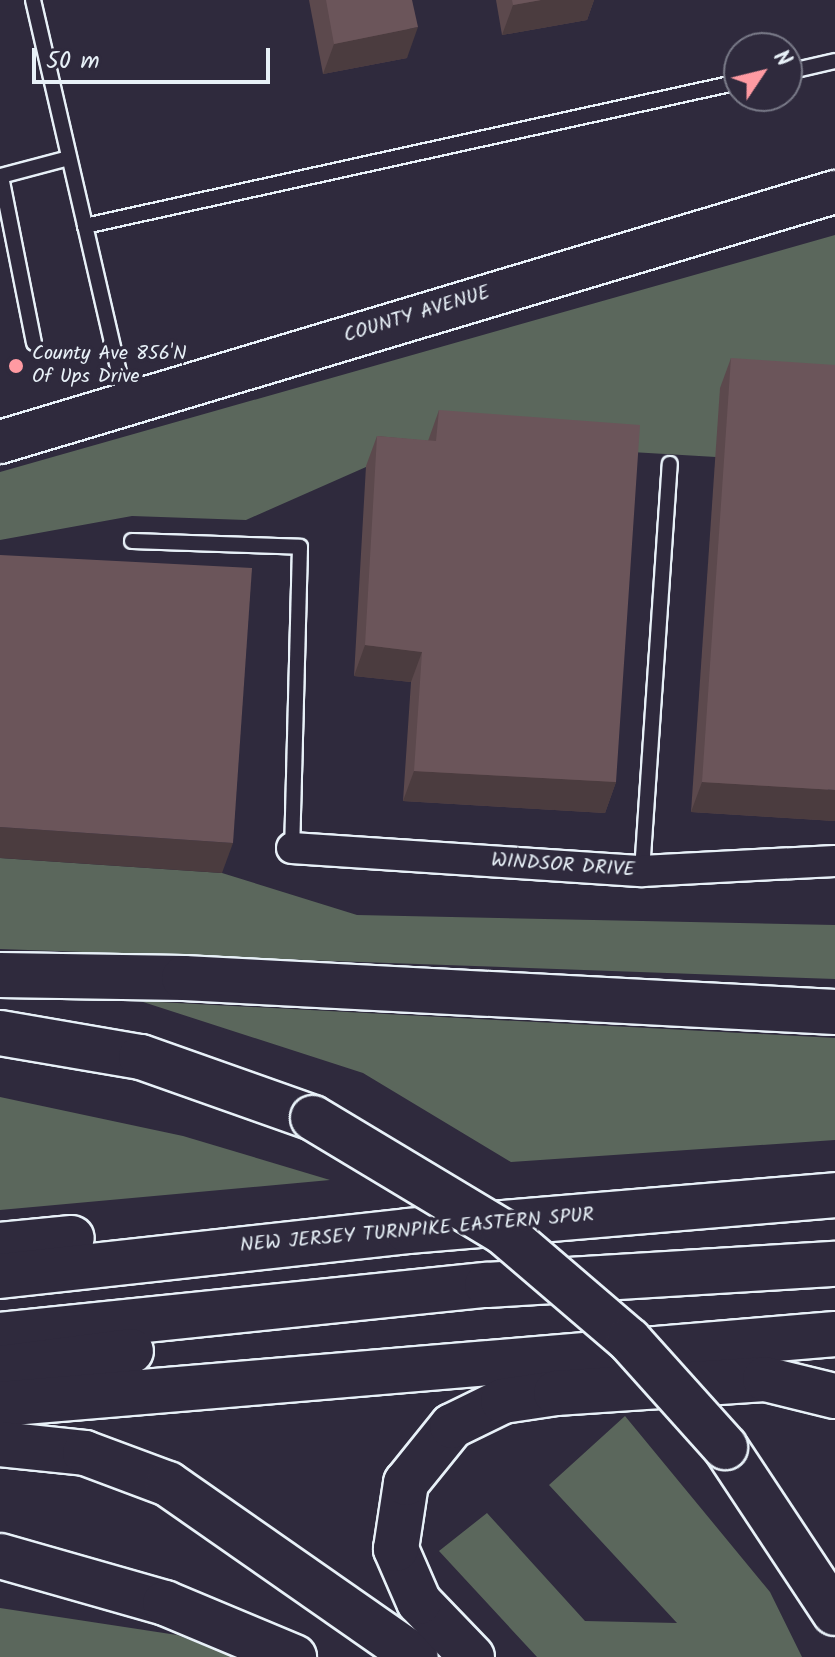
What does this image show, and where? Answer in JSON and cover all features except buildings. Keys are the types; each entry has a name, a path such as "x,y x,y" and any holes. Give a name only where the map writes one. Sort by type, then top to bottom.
{"highway":[{"path":"0,975 184,978 835,1012"},
{"path":"0,1033 141,1057 313,1118 503,1232 629,1340 725,1447 835,1613"},
{"path":"0,1245 645,1184 757,1176 835,1184"},
{"name":"NEW JERSEY TURNPIKE EASTERN SPUR","path":"0,1276 318,1239 835,1195"},
{"path":"0,1335 675,1273 835,1264"},
{"path":"0,1368 529,1308 675,1273"},
{"path":"0,1404 835,1334"},
{"path":"472,1657 419,1602 395,1535 411,1472 452,1426 503,1401 556,1393 765,1379 835,1396"},
{"path":"0,1444 85,1453 168,1484 416,1657"},
{"path":"0,1556 165,1603 294,1657"}],"main road":[{"name":"COUNTY AVENUE","path":"0,442 835,192"}],"street":[{"name":"WINDSOR DRIVE","path":"292,848 642,871 835,861"}],"lane":[{"path":"33,0 126,403"},
{"path":"803,68 835,61"},
{"path":"85,226 723,86"},
{"path":"34,343 0,175 69,158"},
{"path":"642,871 670,464"},
{"path":"132,541 300,547 292,848"}],"green space":[{"path":"835,235 835,396 721,388 716,457 429,440 425,472 366,467 246,520 132,516 0,540 0,472"},
{"path":"0,858 222,873 357,915 835,925 835,979 0,949"},
{"path":"140,1001 835,1038 835,1140 511,1162 363,1073"},
{"path":"0,1097 183,1136 330,1180 0,1210"},
{"path":"625,1416 770,1592 802,1657 537,1657 439,1551 487,1513 585,1621 677,1623 549,1485"},
{"path":"0,1608 177,1635 235,1657 0,1657"}],"place":[{"name":"County Ave 856'N Of Ups Drive","path":"16,366"}]}
